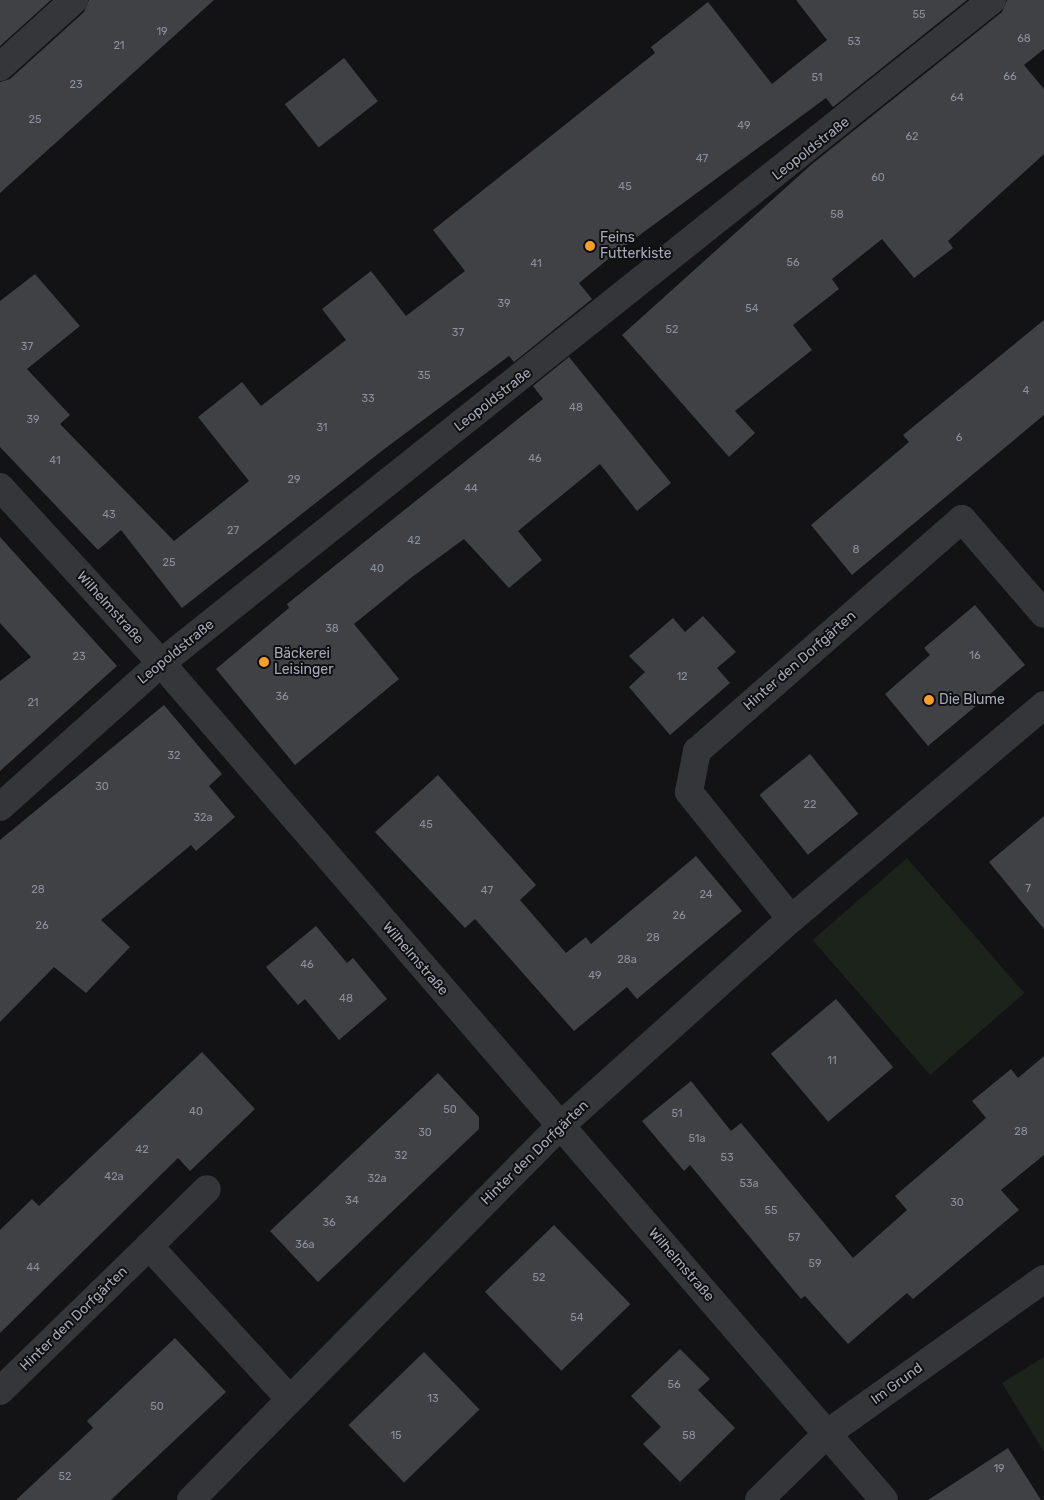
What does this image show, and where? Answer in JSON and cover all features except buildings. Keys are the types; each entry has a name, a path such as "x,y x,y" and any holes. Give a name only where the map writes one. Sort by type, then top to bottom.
{"street":[{"path":"0,67 74,0"},
{"name":"Leopoldstraße","path":"0,807 160,664 992,0"},
{"name":"Wilhelmstraße","path":"0,488 160,664 559,1127 828,1433 884,1500"},
{"name":"Hinter den Dorfgärten","path":"791,919 689,792 697,751 962,520 1044,614"},
{"name":"Hinter den Dorfgärten","path":"191,1500 289,1398 559,1127 791,919 1044,705"},
{"name":"Hinter den Dorfgärten","path":"0,1391 207,1189"},
{"path":"149,1246 289,1398"},
{"name":"Im Grund","path":"759,1500 828,1433 1044,1279"}],"shaded area":[{"path":"907,858 1024,993 930,1075 813,940"},
{"path":"1044,1357 1044,1452 1002,1383"}],"place":[{"name":"Feins Futterkiste","path":"590,246"},
{"name":"Bäckerei Leisinger","path":"264,662"},
{"name":"Die Blume","path":"929,700"}]}
